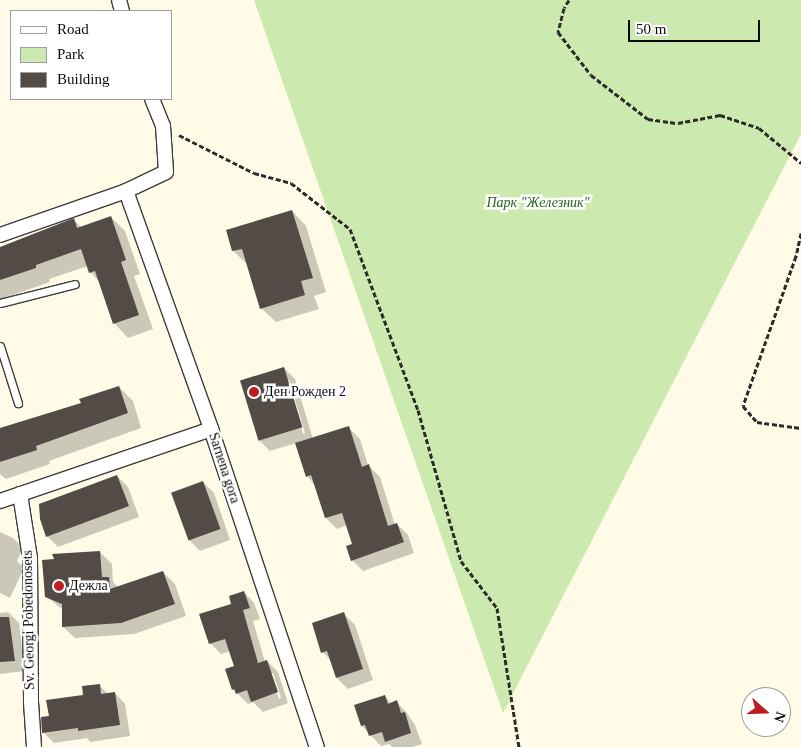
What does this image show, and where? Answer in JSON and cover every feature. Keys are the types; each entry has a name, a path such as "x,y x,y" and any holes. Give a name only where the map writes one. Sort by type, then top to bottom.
{"street":[{"path":"0,235 126,191 166,172 163,126 152,100"},
{"name":"Sarnena gora","path":"126,191 211,430 317,747"},
{"path":"0,501 211,430"},
{"name":"Sv. Georgi Pobedonosets","path":"20,494 30,558 31,702 34,747"}],"lane":[{"path":"0,304 75,284"},
{"path":"0,346 18,403"}],"path":[{"path":"569,0 564,8 558,32 590,75 648,119 678,123 720,115 759,128 801,163"},
{"path":"163,126 254,173 292,183 350,228 418,410 461,561 497,608 518,747"},
{"path":"801,233 796,256 743,406 757,422 801,428"}],"green space":[{"name":"Парк \"Железник\"","path":"254,0 801,0 801,134 503,713"}],"building":[{"path":"292,210 313,278 301,281 305,295 260,309 242,249 232,251 226,230"},
{"path":"111,216 126,260 121,262 139,315 113,324 95,271 89,273 81,249 36,265 36,268 0,280 0,247 74,218 77,228"},
{"path":"284,367 302,427 258,441 240,380"},
{"path":"119,386 128,413 36,446 37,450 0,462 0,428 81,403 79,399"},
{"path":"349,426 362,467 369,464 388,526 397,523 404,542 351,561 346,546 352,544 342,513 325,518 311,475 306,477 295,443"},
{"path":"117,475 129,506 46,537 40,519 39,504"},
{"path":"203,481 220,529 188,541 171,493"},
{"path":"100,551 102,577 109,577 110,589 163,571 175,604 121,623 62,627 62,604 45,597 42,560 54,559 52,554"},
{"path":"244,591 250,608 243,610 258,663 267,660 278,692 251,702 247,690 236,694 234,689 232,690 225,669 234,666 225,639 209,644 199,614 231,604 229,596"},
{"path":"344,612 363,669 336,678 327,651 321,653 312,623"},
{"path":"0,617 9,617 15,661 0,662"},
{"path":"100,684 101,694 115,692 120,725 78,731 78,728 42,733 41,717 49,716 46,700 83,695 82,686"},
{"path":"385,695 388,704 397,700 401,713 405,712 411,733 385,742 382,732 369,736 365,725 361,726 354,705"}],"place":[{"name":"Ден Рожден 2","path":"254,392"},
{"name":"Дежла","path":"59,586"}]}
